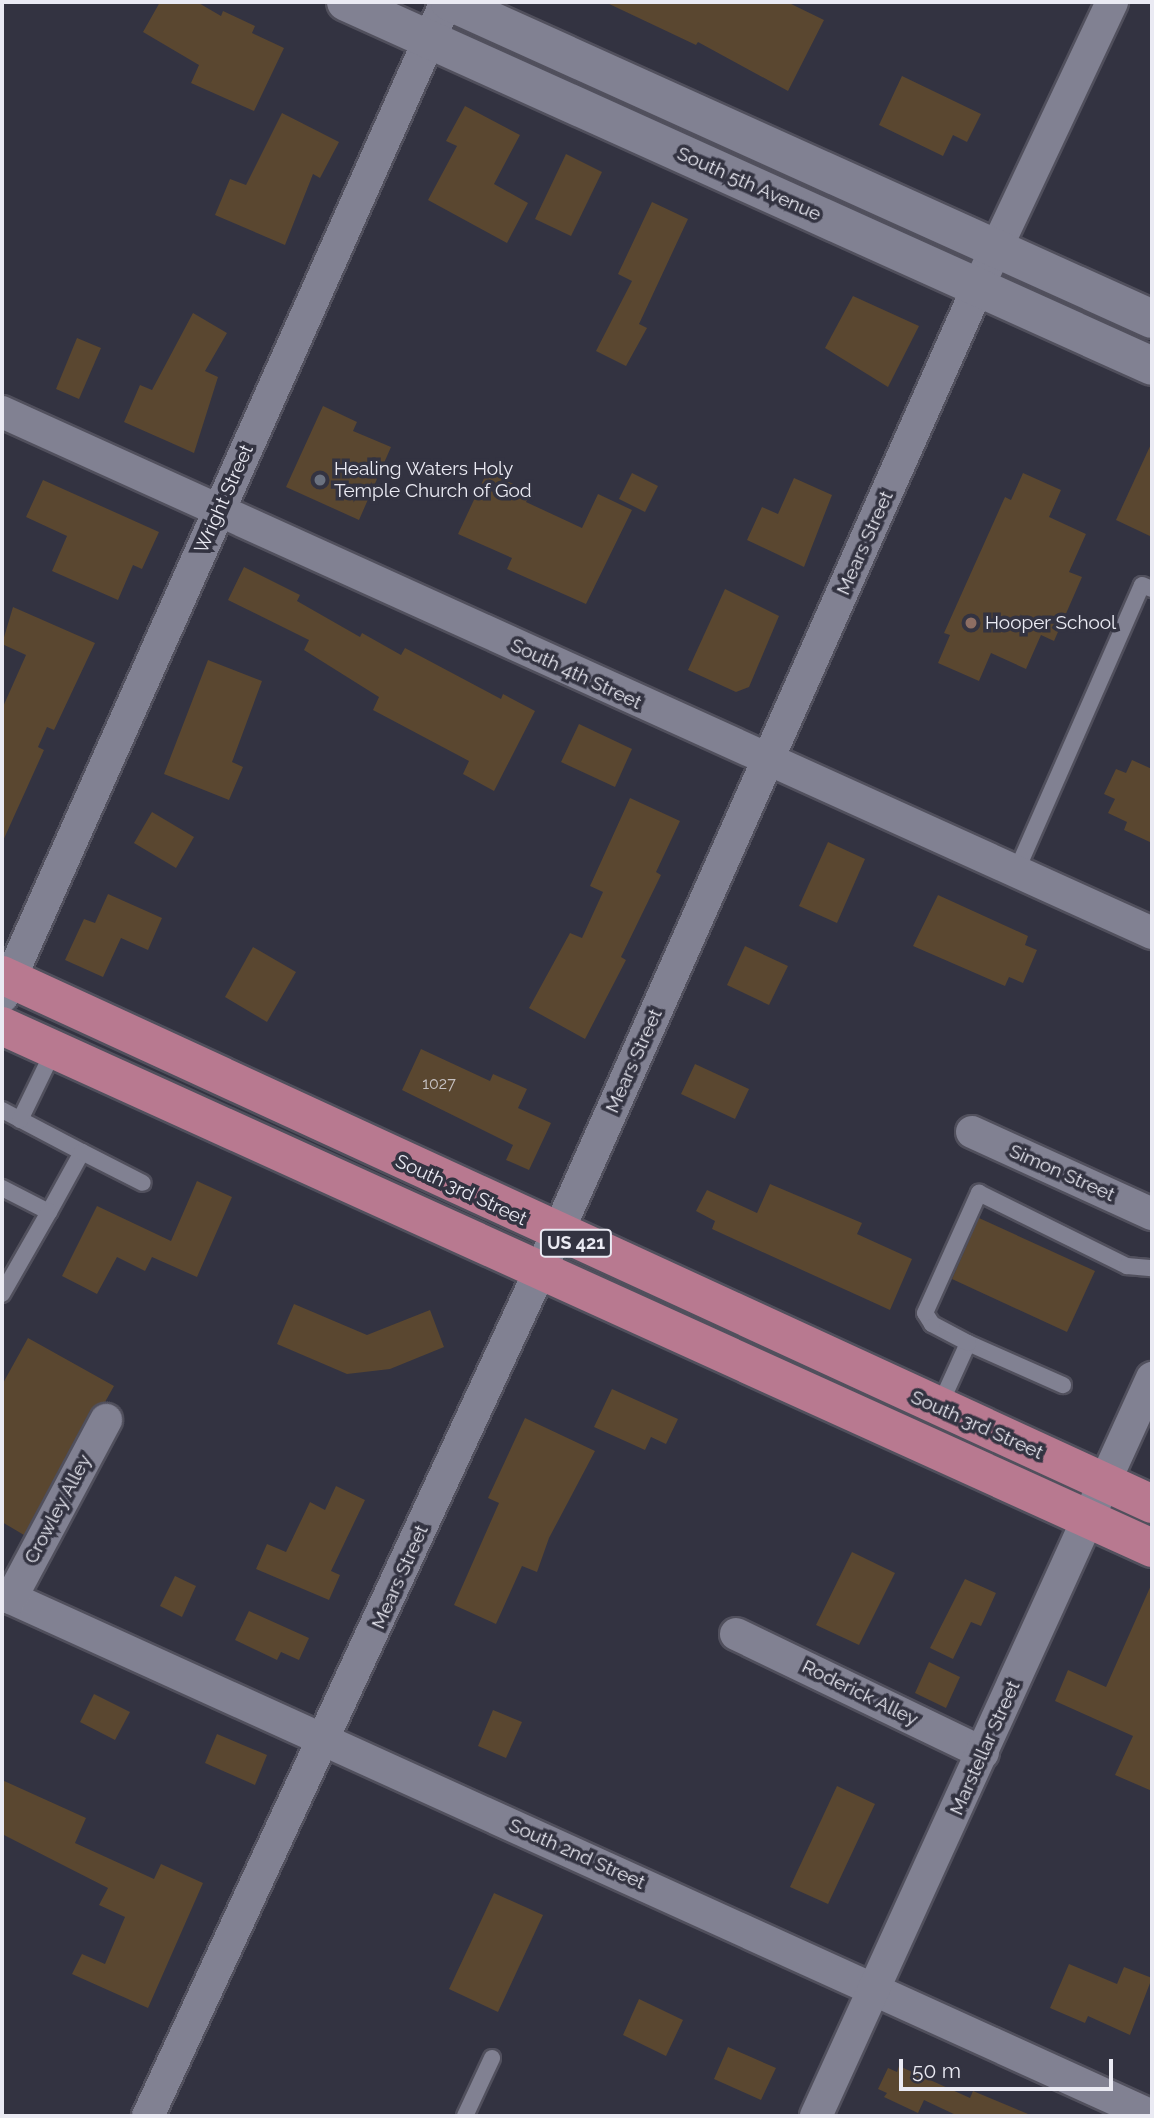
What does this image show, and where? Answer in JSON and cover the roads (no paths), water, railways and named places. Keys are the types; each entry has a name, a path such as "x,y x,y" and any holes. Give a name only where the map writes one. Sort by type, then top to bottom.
{"highway":[{"name":"South 3rd Street","path":"4,984 1152,1504"},
{"name":"South 3rd Street","path":"2,1026 1152,1548"}],"street":[{"name":"South 5th Avenue","path":"346,2 1152,366"},
{"name":"Wright Street","path":"4,984 448,2"},
{"path":"448,2 1152,319"},
{"name":"Mears Street","path":"148,2116 326,1740 768,762 978,287 1112,2"},
{"name":"South 4th Street","path":"2,412 768,762 1152,933"},
{"name":"Simon Street","path":"972,1132 1152,1214"},
{"name":"Marstellar Street","path":"816,2116 876,1990 1152,1378"},
{"name":"Crowley Alley","path":"6,1596 106,1420"},
{"name":"South 2nd Street","path":"6,1596 1152,2116"},
{"name":"Roderick Alley","path":"736,1634 983,1753"}],"lane":[{"path":"1016,872 1142,585 1152,589"},
{"path":"20,1120 54,1050"},
{"path":"2,1110 143,1183"},
{"path":"2,1294 82,1152"},
{"path":"2,1188 49,1212"},
{"path":"1063,1385 968,1343 932,1324 925,1313 979,1193 1127,1266 1152,1269"},
{"path":"939,1407 968,1343"},
{"path":"465,2116 492,2058"}],"place":[{"name":"Healing Waters Holy Temple Church of God","path":"320,480"},
{"name":"Hooper School","path":"971,623"}]}
